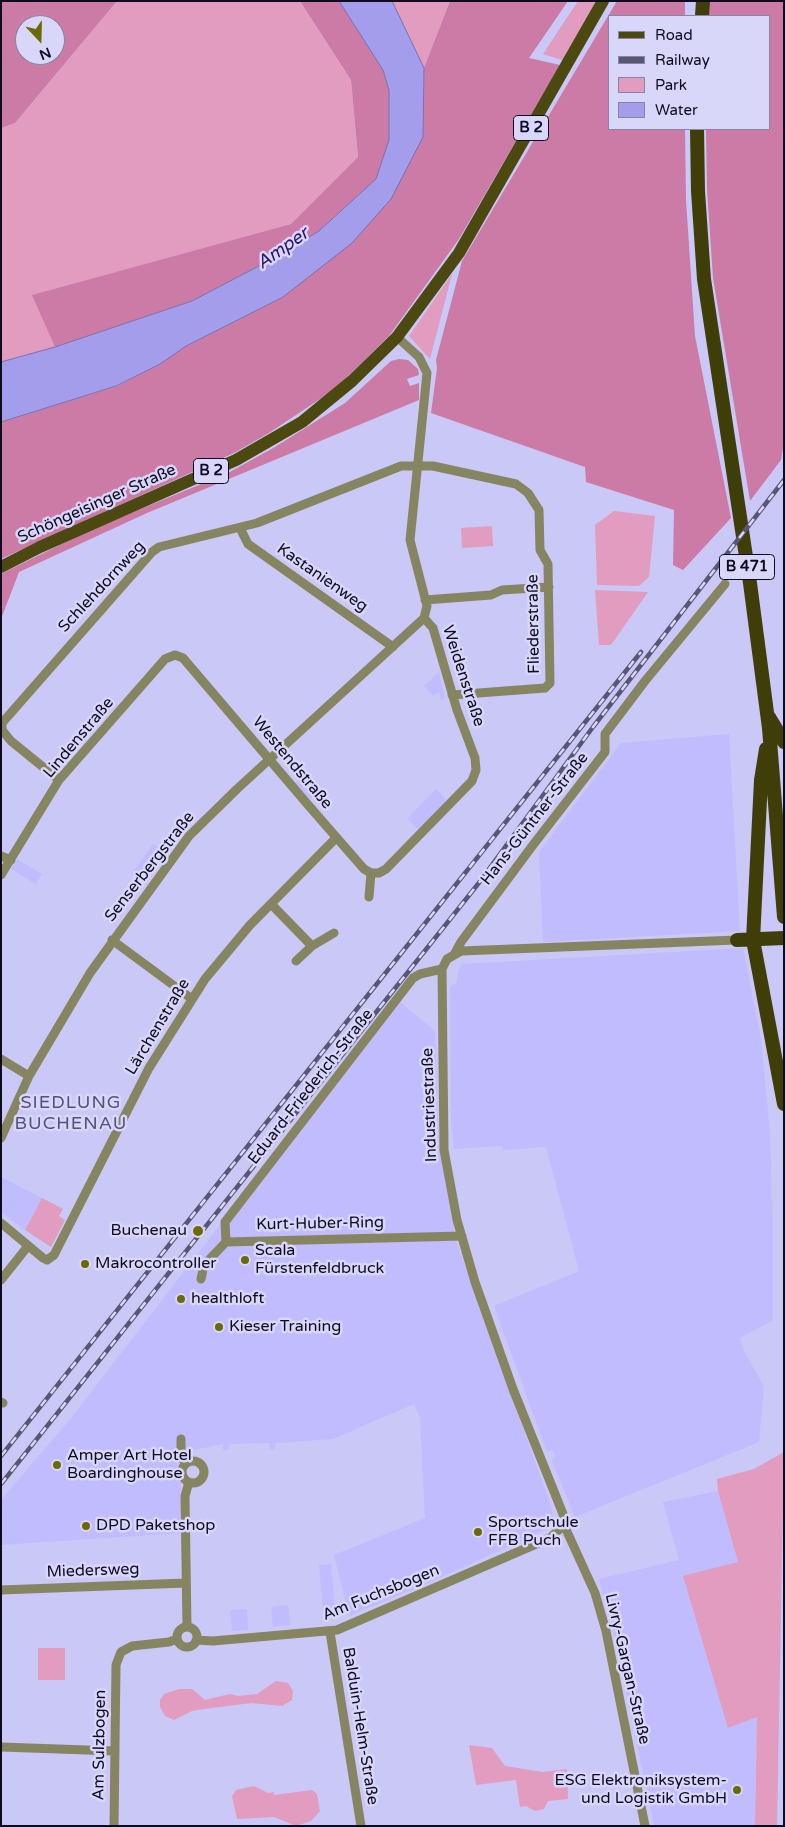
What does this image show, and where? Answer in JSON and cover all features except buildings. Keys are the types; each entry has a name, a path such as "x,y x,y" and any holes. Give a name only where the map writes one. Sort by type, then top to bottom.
{"highway":[{"path":"702,15 703,1"},
{"name":"B 471","path":"697,130 698,191 704,279 750,583 767,713 784,917"},
{"path":"767,713 784,742"},
{"path":"768,728 761,780 760,939 784,1104"},
{"path":"737,940 784,938"}],"main road":[{"name":"Schöngeisinger Straße","path":"1,567 74,532 236,460 273,440 327,403 397,337 462,248 603,1"}],"street":[{"name":"Weidenstraße","path":"371,873 379,873 386,868 475,776 475,758 452,695 433,628 424,618 427,611 410,540 427,373 419,357 397,337"},
{"name":"Schlehdornweg","path":"59,780 6,736 2,726 6,716 152,552 159,547 240,528 401,466 419,465"},
{"name":"Fliederstraße","path":"419,465 433,466 516,484 528,493 540,514 540,550 548,564 550,683 545,688 452,695"},
{"name":"Kastanienweg","path":"240,528 248,544 392,647"},
{"name":"Hans-Güntner-Straße","path":"455,953 460,942 605,752 605,734 644,681 725,584"},
{"path":"425,600 491,595 502,590 549,587"},
{"name":"Senserbergstraße","path":"1,1138 29,1076 76,996 112,940 189,836 424,618"},
{"name":"Lindenstraße","path":"1,875 59,780 165,659 174,655"},
{"name":"Westendstraße","path":"174,655 182,658 336,838 364,869 371,873"},
{"name":"Lärchenstraße","path":"28,1246 47,1260 54,1255 149,1068 192,999 226,953 270,904 336,838"},
{"path":"1,856 10,860"},
{"path":"369,896 371,873"},
{"path":"270,904 312,946"},
{"path":"296,961 312,946 334,933"},
{"path":"112,940 192,999"},
{"path":"442,969 447,958 455,953 737,940"},
{"name":"Industriestraße","path":"442,969 444,1150 462,1236 487,1317 522,1414 563,1514 564,1525"},
{"name":"Eduard-Friederich-Straße","path":"226,1242 225,1222 413,978 420,974 442,969"},
{"path":"1,1059 29,1076"},
{"path":"1,1223 28,1246 1,1280"},
{"name":"Kurt-Huber-Ring","path":"226,1242 462,1236"},
{"path":"201,1279 204,1265 226,1242"},
{"path":"180,1439 181,1456 186,1463"},
{"path":"199,1462 207,1478 196,1483 189,1482 182,1474 186,1463 199,1462"},
{"path":"187,1627 185,1496 189,1482"},
{"name":"Am Fuchsbogen","path":"196,1640 213,1641 330,1632 550,1538 564,1525"},
{"name":"Livry-Gargan-Straße","path":"564,1525 590,1579 601,1612 645,1826"},
{"name":"Miedersweg","path":"1,1590 186,1583"},
{"path":"187,1627 194,1630 196,1640 186,1646 177,1639 179,1630 187,1627"},
{"name":"Balduin-Helm-Straße","path":"330,1632 361,1826"},
{"name":"Am Sulzbogen","path":"114,1826 116,1665 121,1652 126,1649 177,1639"},
{"path":"1,1748 115,1751"}],"shaded area":[{"path":"1,1 117,1 65,63 65,15 15,15 15,65 63,65 15,123 1,128"},
{"path":"300,1 339,1 383,70 389,90 389,140 376,179 319,231 276,257 192,301 55,347 32,295 291,224 358,157 351,80"},
{"path":"450,1 568,1 529,58 560,65 459,239 389,336 335,389 269,433 234,453 1,559 1,422 117,386 159,364 186,346 283,297 423,137 424,68"},
{"path":"617,1 685,1 685,15 609,15"},
{"path":"709,1 784,1 784,442 781,460 750,501 713,278 707,190 706,130 770,130 770,15 708,15"},
{"path":"608,16 608,130 685,130 686,200 695,336 731,518 683,570 673,565 674,510 586,482 585,467 431,413 437,368 436,360 462,261"},
{"path":"399,359 408,360 418,369 419,375 407,379 410,386 419,383 419,400 147,513 19,572 1,619 1,574 92,529 228,473 275,447 345,403 391,361"},
{"path":"439,672 445,698 441,700 439,692 433,696 424,686"},
{"path":"729,734 740,931 543,942 539,852 621,743"},
{"path":"305,774 320,790 310,799 295,783"},
{"path":"436,789 447,801 419,830 407,819"},
{"path":"153,844 165,852 144,882 132,874"},
{"path":"17,859 42,874 36,884 11,869"},
{"path":"743,948 761,1039 770,1132 773,1225 773,1320 740,1338 743,1349 764,1387 759,1442 575,1517 551,1459 556,1457 553,1450 547,1452 494,1306 579,1271 546,1147 503,1150 502,1146 454,1149 451,1118 450,987 457,982 458,971 462,964"},
{"path":"395,998 435,1031 439,1147 456,1240 551,1506 552,1524 545,1530 435,1580 349,1616 334,1555 425,1518 420,1418 414,1404 333,1439 276,1443 274,1450 270,1449 269,1443 230,1444 228,1450 223,1450 223,1444 194,1450 180,1448 181,1533 1,1545 1,1500 71,1418"},
{"path":"1,1177 42,1198 25,1230 1,1212"},
{"path":"718,1491 738,1562 683,1577 729,1728 757,1716 755,1826 654,1826 613,1630 599,1579 679,1560 663,1502"},
{"path":"331,1564 335,1609 323,1610 319,1565"},
{"path":"288,1605 290,1625 273,1627 271,1607"},
{"path":"247,1609 248,1630 232,1631 230,1610"}],"green space":[{"path":"117,1 300,1 351,80 358,157 291,224 33,295 55,347 1,362 1,128 15,123"},
{"path":"392,1 450,1 424,68"},
{"path":"578,1 597,1 565,61 543,54"},
{"path":"452,274 430,359 409,336"},
{"path":"614,511 655,516 649,577 639,586 597,585 595,525"},
{"path":"492,526 493,546 462,548 461,528"},
{"path":"595,590 648,592 611,645 599,645"},
{"path":"42,1198 63,1209 59,1216 65,1220 51,1247 25,1230"},
{"path":"784,1452 777,1826 755,1826 757,1717 728,1728 683,1576 738,1562 718,1491 717,1479 754,1469"},
{"path":"38,1648 65,1648 65,1680 38,1680"},
{"path":"276,1681 288,1683 293,1691 292,1700 282,1706 251,1703 204,1709 192,1711 174,1720 165,1716 160,1707 160,1700 164,1694 179,1689 192,1689 205,1700 230,1694 238,1696 257,1694"},
{"path":"469,1745 492,1748 505,1766 542,1772 567,1769 568,1799 548,1801 544,1809 535,1811 526,1806 520,1807 516,1780 476,1785"},
{"path":"254,1786 268,1793 274,1792 274,1795 312,1790 317,1794 320,1811 311,1821 296,1826 274,1817 237,1819 232,1796 236,1790"}],"water":[{"path":"339,1 392,1 424,68 423,137 391,199 352,243 283,297 186,346 160,364 116,386 1,422 1,362 55,347 192,301 276,257 319,231 376,179 389,140 389,90 383,70"}],"railway":[{"path":"1,1484 478,884 593,727 784,480"},
{"path":"1,1456 641,652"}],"place":[{"name":"Buchenau","path":"198,1231"},
{"name":"Scala Fürstenfeldbruck","path":"245,1260"},
{"name":"Makrocontroller","path":"85,1264"},
{"name":"healthloft","path":"181,1299"},
{"name":"Kieser Training","path":"219,1327"},
{"name":"Amper Art Hotel Boardinghouse","path":"57,1465"},
{"name":"DPD Paketshop","path":"86,1526"},
{"name":"Sportschule FFB Puch","path":"478,1532"},
{"name":"ESG Elektroniksystem- und Logistik GmbH","path":"737,1790"}],"district":[{"name":"SIEDLUNG BUCHENAU","path":"71,1113"}],"water label":[{"name":"Amper","path":"283,249"}]}
